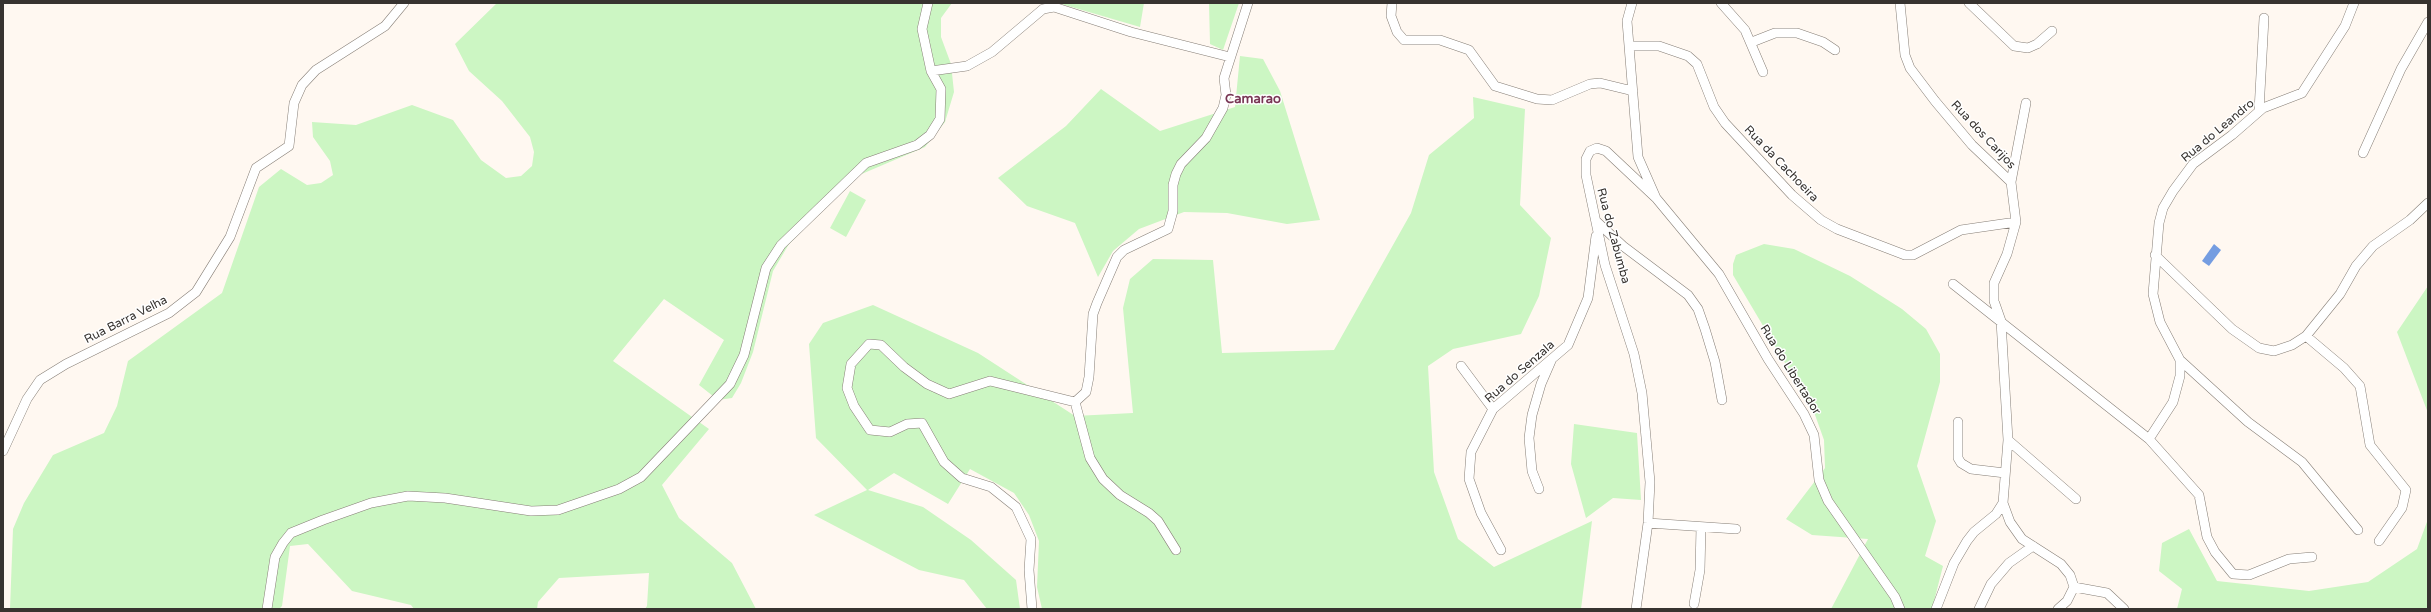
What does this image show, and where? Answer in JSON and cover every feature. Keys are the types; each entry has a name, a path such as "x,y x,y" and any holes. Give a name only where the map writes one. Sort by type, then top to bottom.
{"street":[{"name":"Rua Barra Velha","path":"3,452 27,399 40,380 73,360 169,313 196,292 230,237 256,168 289,146 294,103 302,85 316,70 385,26 404,3"},
{"path":"267,609 275,557 283,543 291,533 322,520 372,503 408,496 445,498 531,511 558,510 619,489 641,477 730,384 744,355 766,268 781,245 866,164 917,145 930,134 940,119 942,110 942,89 931,71 922,29 928,3"},
{"path":"1075,402 1086,392 1089,384 1093,314 1111,271 1118,257 1124,250 1168,229 1173,211 1173,185 1176,174 1181,164 1206,138 1223,108 1226,95 1224,78 1248,3"},
{"path":"1392,3 1391,16 1397,32 1404,40 1440,40 1469,50 1495,86 1537,99 1552,100 1590,84 1600,83 1633,91"},
{"path":"1632,3 1627,21 1638,157 1656,198"},
{"path":"1721,3 1745,30 1752,42 1763,72"},
{"name":"Rua dos Carijos","path":"1900,3 1905,55 1910,68 1935,101 1972,145 2011,182 2016,222 2007,254 1994,283 1994,301 2001,321 2008,440 2003,503"},
{"path":"1969,3 2014,46 2028,48 2037,44 2052,31"},
{"name":"Rua do Leandro","path":"2180,360 2160,322 2153,294 2155,256 2159,223 2173,191 2192,164 2232,135 2259,111 2302,93 2345,26 2354,3"},
{"path":"931,71 967,66 992,52 1043,9 1054,7 1131,32 1230,57"},
{"path":"2259,111 2264,18"},
{"path":"2363,153 2401,69 2428,22"},
{"path":"1752,42 1775,33 1797,33 1823,42 1835,50"},
{"name":"Rua da Cachoeira","path":"1630,46 1659,46 1688,56 1697,64 1714,107 1725,123 1792,195 1820,220 1836,229 1904,255 1912,255 1961,230 2016,222"},
{"path":"2011,182 2026,103"},
{"name":"Rua do Zabumba","path":"1636,609 1648,523 1650,482 1642,393 1634,354 1606,265 1596,225 1586,175 1586,159 1590,150 1597,148 1606,151 1656,198"},
{"name":"Rua do Libertador","path":"1656,198 1719,274 1768,359 1804,414 1814,435 1819,480 1828,501 1895,597 1900,609"},
{"path":"2155,256 2232,329 2260,348 2274,351 2284,349 2306,336 2340,294 2356,266 2373,246 2410,220 2428,203"},
{"path":"1596,225 1688,295 1698,309 1705,329 1715,362 1722,400"},
{"name":"Rua do Senzala","path":"1501,550 1481,513 1469,479 1471,452 1493,409 1538,369 1551,361 1568,345 1588,298 1596,225"},
{"path":"1952,284 2001,321 2149,439 2199,495 2207,537 2215,552 2233,574 2249,575 2289,560 2312,557"},
{"path":"2306,336 2344,368 2360,386 2370,445 2406,490 2402,508 2379,541"},
{"path":"1032,609 1029,570 1031,539 1016,507 991,487 962,478 944,462 922,423 907,424 890,432 870,430 854,406 847,388 851,364 868,344 881,345 904,368 927,384 949,394 990,381 1075,402"},
{"path":"2149,439 2173,402 2180,376 2180,360"},
{"path":"2180,360 2248,422 2302,462 2358,530"},
{"path":"1539,489 1532,471 1530,438 1532,415 1541,384 1551,361"},
{"path":"1461,366 1493,409"},
{"path":"1075,402 1090,458 1102,479 1120,495 1150,513 1158,521 1176,550"},
{"path":"1958,422 1958,458 1961,463 1971,469 2005,474"},
{"path":"2008,440 2076,499"},
{"path":"2003,503 2010,522 2022,539 2061,564 2070,575 2074,587 2067,601 2058,609"},
{"path":"1936,609 1954,563 1967,541 1974,532 1996,514 2003,503"},
{"path":"1648,523 1736,529"},
{"path":"1694,604 1700,570 1701,527"},
{"path":"1979,609 1991,584 2009,563 2033,546"},
{"path":"2074,587 2107,593 2124,609"}],"green space":[{"path":"497,3 952,3 941,18 941,37 951,64 954,92 945,122 925,147 857,176 789,244 773,271 753,352 741,383 732,398 718,400 699,385 724,340 664,299 613,361 709,429 662,485 679,518 732,563 756,609 645,609 647,606 649,573 559,578 538,602 537,609 414,609 411,605 352,591 308,544 290,546 282,606 279,609 10,609 13,529 24,503 53,455 104,433 117,406 128,361 222,293 259,187 281,169 307,185 321,183 333,175 330,161 313,137 312,122 356,125 412,105 453,120 481,160 506,178 521,176 532,166 534,152 530,137 502,101 469,71 455,44"},
{"path":"1058,3 1144,3 1140,27"},
{"path":"1209,3 1239,3 1223,50 1210,44"},
{"path":"1240,56 1263,59 1280,91 1320,220 1287,224 1227,213 1184,212 1139,229 1113,251 1098,277 1075,223 1027,206 998,178 1066,126 1101,89 1160,131 1235,107"},
{"path":"1473,97 1525,109 1520,205 1551,238 1539,296 1521,334 1453,349 1428,366 1434,472 1458,539 1494,567 1592,521 1581,609 1042,609 1037,587 1039,541 1029,515 1014,493 970,469 948,504 894,473 868,490 923,507 971,540 1016,580 1020,609 987,609 964,580 919,570 814,515 867,490 816,438 809,344 823,323 873,305 978,353 1075,416 1133,413 1123,308 1130,279 1153,259 1213,260 1222,353 1334,350 1411,213 1429,155 1474,118"},
{"path":"850,191 866,200 846,237 830,228"},
{"path":"1764,244 1794,249 1850,276 1902,309 1926,329 1940,354 1940,382 1917,466 1936,521 1925,556 1943,566 1932,609 1831,609 1868,539 1812,535 1786,519 1825,468 1824,440 1814,412 1733,275 1733,264 1736,255"},
{"path":"2428,286 2428,413 2397,332"},
{"path":"1574,424 1637,433 1641,500 1613,498 1586,518 1571,464"},
{"path":"2428,519 2428,609 2177,609 2182,589 2159,571 2162,543 2189,529 2217,581 2309,591 2368,582 2417,549"}],"water":[{"path":"2214,244 2221,250 2209,266 2202,261"}],"district":[{"name":"Camarao","path":"1253,100"}]}
